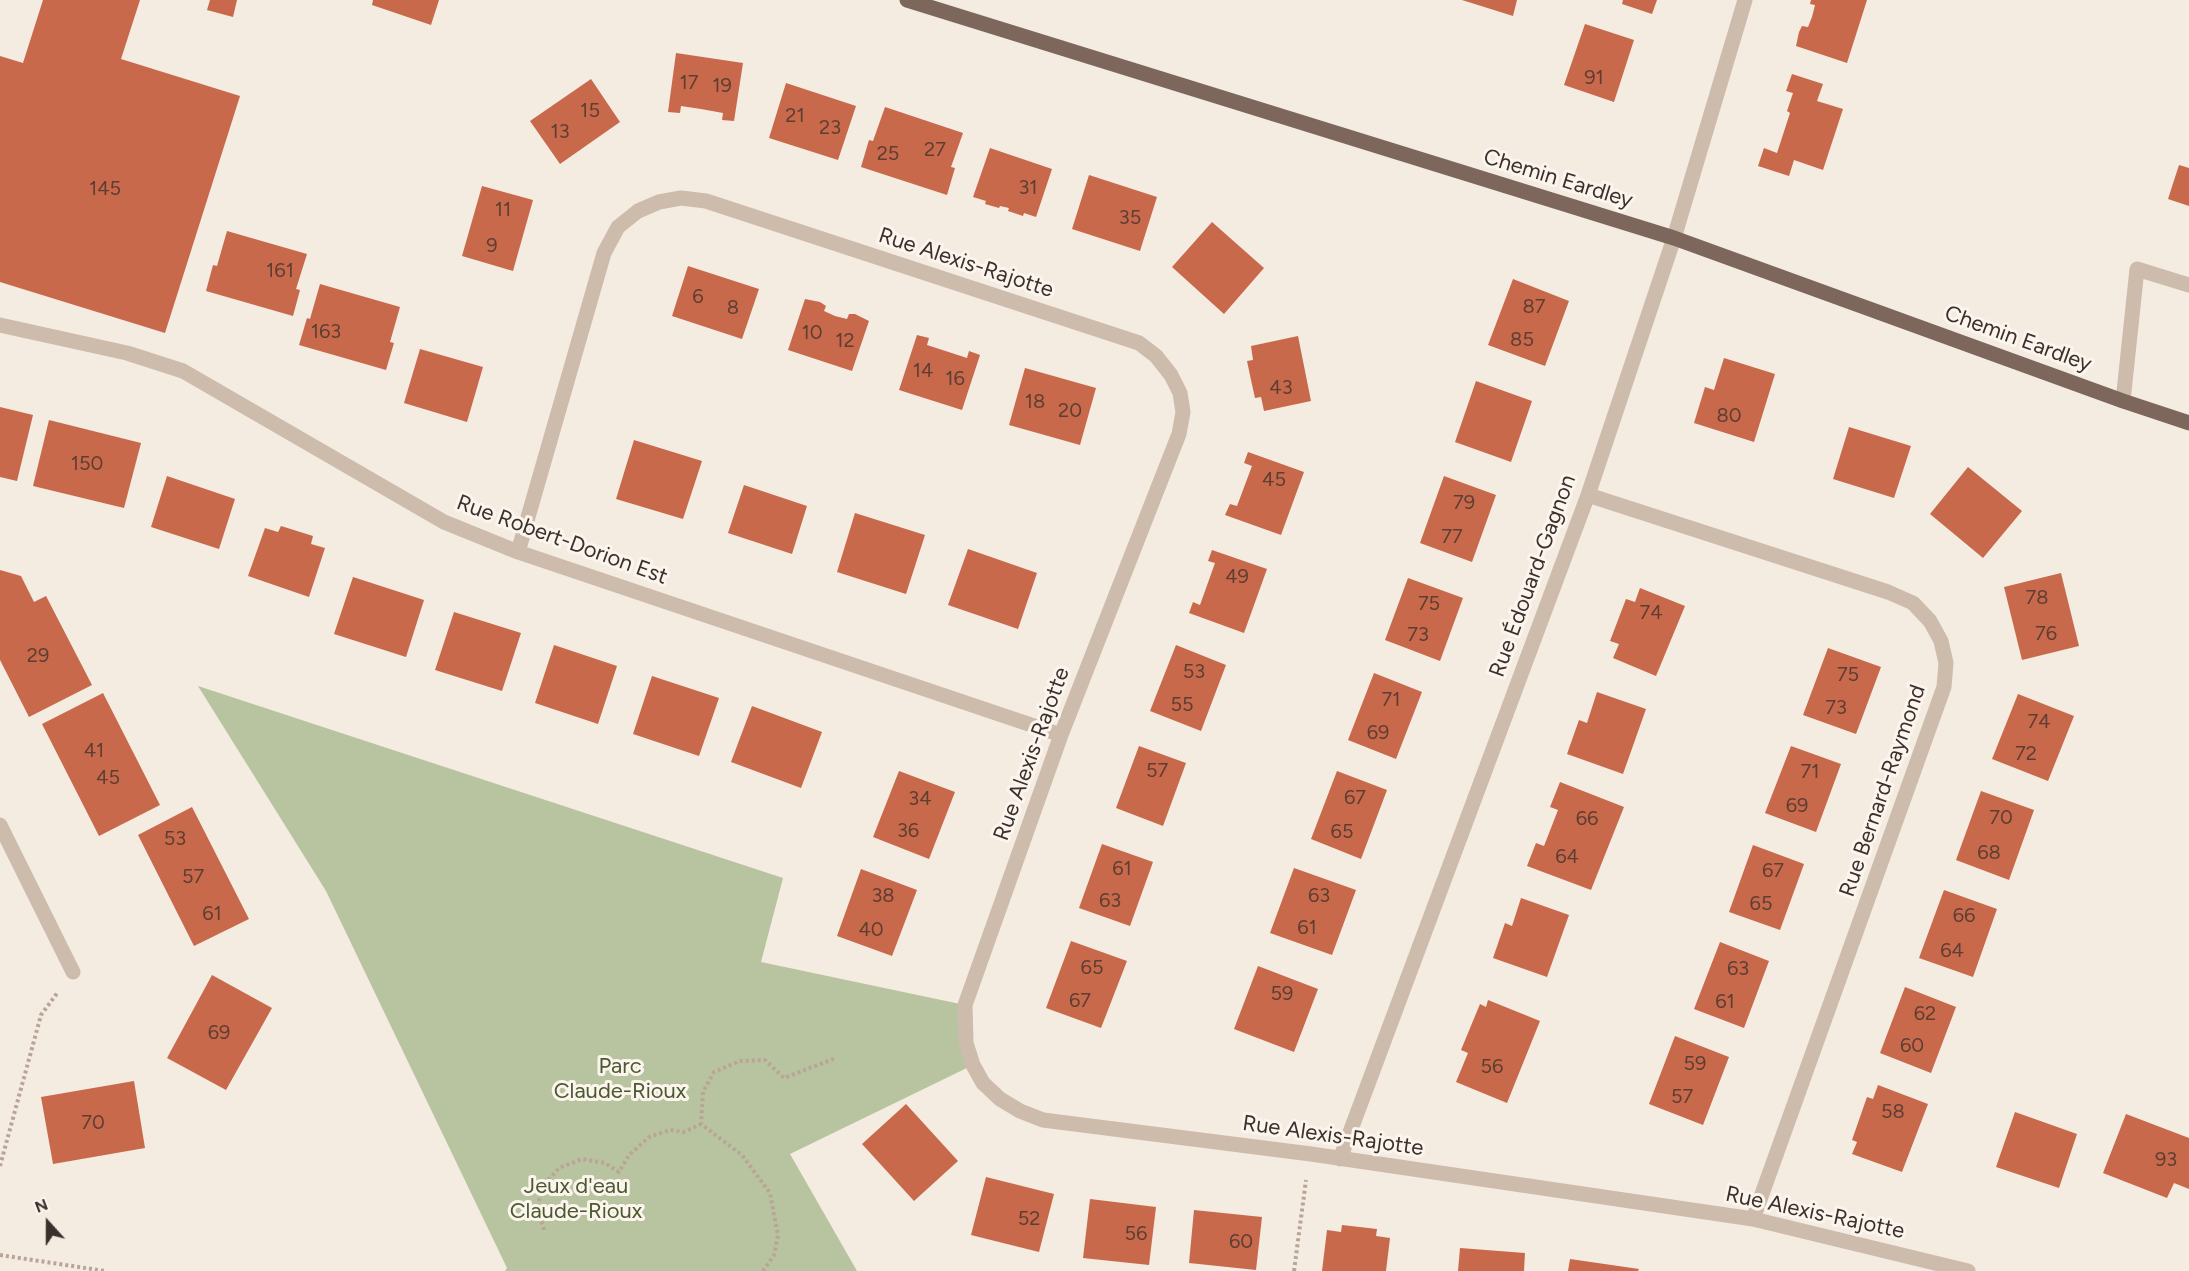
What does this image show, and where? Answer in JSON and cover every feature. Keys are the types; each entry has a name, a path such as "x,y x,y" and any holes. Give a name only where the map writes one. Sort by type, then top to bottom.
{"main road":[{"name":"Chemin Eardley","path":"907,0 1674,238 2189,423"}],"street":[{"name":"Rue Édouard-Gagnon","path":"1340,1159 1588,495 1674,238 1745,0"},
{"name":"Rue Alexis-Rajotte","path":"518,552 604,254 618,227 638,211 659,202 681,198 706,201 1139,343 1156,356 1171,375 1180,393 1183,412 1179,434 1061,735 965,1005 966,1043 973,1065 983,1083 1000,1099 1020,1112 1043,1120 1340,1159 1753,1219 1968,1271"},
{"path":"2123,401 2138,269 2189,285"},
{"name":"Rue Robert-Dorion Est","path":"0,326 127,353 183,371 444,522 518,552 1061,735"},
{"name":"Rue Bernard-Raymond","path":"1588,495 1888,592 1913,603 1930,621 1941,641 1946,663 1944,687 1753,1219"},
{"path":"0,825 73,972"}],"path":[{"path":"0,1166 41,1015 73,972"},
{"path":"701,1124 703,1092 714,1071 740,1061 765,1060 784,1078 836,1058"},
{"path":"544,1230 538,1209 541,1188 559,1168 582,1159 605,1163 619,1172 629,1155 649,1137 670,1130 684,1132 701,1124"},
{"path":"701,1124 742,1155 770,1193 778,1236 774,1256 763,1271"},
{"path":"1294,1271 1306,1179"},
{"path":"0,1255 105,1271"}],"green space":[{"name":"Parc Claude-Rioux","path":"198,686 783,878 761,962 965,1005 973,1065 790,1154 857,1271 505,1271 507,1268 326,891"}],"building":[{"path":"43,0 140,0 121,59 240,96 165,333 0,282 0,56 23,63"},
{"path":"210,0 237,0 233,17 207,10"},
{"path":"373,0 439,0 431,25 372,5"},
{"path":"1462,0 1517,0 1513,16"},
{"path":"1623,0 1657,0 1652,14 1622,4"},
{"path":"1811,0 1867,0 1847,63 1796,46 1802,26 1808,27 1812,17 1815,5 1810,4"},
{"path":"1585,24 1634,40 1614,102 1564,85"},
{"path":"676,53 743,63 734,121 722,120 723,113 681,106 680,113 668,112"},
{"path":"1792,74 1823,84 1817,101 1843,109 1823,170 1794,160 1789,176 1758,166 1764,148 1777,153 1790,113 1787,111 1793,93 1786,91"},
{"path":"591,79 620,122 560,164 530,121"},
{"path":"786,83 856,106 838,160 769,138"},
{"path":"885,107 963,133 951,167 955,168 947,195 861,167 869,140 873,141"},
{"path":"990,148 1052,169 1036,217 1024,213 1023,216 1008,211 1009,208 985,204 986,201 973,197"},
{"path":"2179,165 2189,168 2189,206 2168,199"},
{"path":"1089,175 1157,197 1140,251 1072,229"},
{"path":"482,186 533,200 513,271 462,256"},
{"path":"1212,222 1264,268 1224,314 1172,267"},
{"path":"227,231 307,254 296,289 300,290 293,316 206,291 213,265 217,266"},
{"path":"688,266 759,289 742,339 672,316"},
{"path":"1513,279 1569,301 1545,366 1488,345"},
{"path":"320,284 400,307 390,342 394,343 386,370 299,345 307,318 310,319"},
{"path":"805,299 820,302 826,306 824,311 835,316 847,319 849,314 855,314 869,321 852,371 788,350"},
{"path":"917,335 929,338 927,345 967,358 969,351 980,355 962,410 899,390"},
{"path":"1298,336 1311,401 1264,411 1261,397 1255,398 1247,361 1253,360 1251,346"},
{"path":"420,349 483,367 467,422 404,403"},
{"path":"1724,358 1775,374 1754,442 1694,423 1705,387 1714,390"},
{"path":"1025,368 1096,388 1080,445 1009,425"},
{"path":"1476,381 1532,401 1511,462 1455,442"},
{"path":"0,407 33,415 17,481 0,477"},
{"path":"49,420 141,443 124,508 33,486"},
{"path":"1849,427 1911,446 1894,498 1833,479"},
{"path":"634,440 702,461 683,519 616,499"},
{"path":"1248,452 1304,472 1281,535 1225,515 1230,504 1237,506 1252,466 1244,463"},
{"path":"1968,467 2022,511 1983,558 1930,514"},
{"path":"167,476 235,499 219,549 151,527"},
{"path":"1444,476 1496,495 1472,562 1420,543"},
{"path":"744,485 807,506 792,554 728,533"},
{"path":"855,513 925,535 906,594 837,572"},
{"path":"281,526 313,536 311,544 325,548 309,597 248,576 265,528 278,532"},
{"path":"968,549 1037,573 1018,629 948,605"},
{"path":"1212,550 1267,569 1244,633 1189,613 1193,602 1200,605 1215,563 1208,561"},
{"path":"0,570 21,576 34,602 46,596 92,685 29,717 0,660"},
{"path":"2061,573 2079,646 2022,660 2004,587"},
{"path":"353,577 424,600 406,657 334,634"},
{"path":"1408,578 1463,598 1440,661 1385,640"},
{"path":"1640,588 1685,606 1656,676 1613,658 1619,644 1610,641 1626,599 1635,602"},
{"path":"454,612 521,633 502,691 435,670"},
{"path":"554,645 617,666 598,724 535,703"},
{"path":"1176,645 1226,665 1201,731 1150,711"},
{"path":"1828,648 1881,667 1856,734 1803,715"},
{"path":"1374,673 1422,692 1396,759 1348,740"},
{"path":"652,676 719,698 699,756 633,734"},
{"path":"1597,692 1646,709 1623,774 1567,754 1579,720 1587,723"},
{"path":"103,693 160,805 99,836 42,724"},
{"path":"2018,694 2074,716 2048,781 1992,759"},
{"path":"752,706 822,732 801,788 731,762"},
{"path":"1139,746 1186,763 1163,826 1116,808"},
{"path":"1791,746 1841,764 1816,832 1765,813"},
{"path":"899,771 955,792 929,859 873,837"},
{"path":"1337,771 1387,790 1361,859 1311,839"},
{"path":"1560,782 1624,807 1591,890 1527,866 1536,843 1544,846 1558,810 1550,807"},
{"path":"1981,791 2034,810 2009,880 1956,860"},
{"path":"192,807 249,919 194,946 138,835"},
{"path":"1102,844 1153,862 1130,926 1079,908"},
{"path":"1753,845 1804,864 1780,930 1729,912"},
{"path":"1294,868 1356,890 1332,955 1270,933"},
{"path":"861,869 917,890 892,956 837,936"},
{"path":"1944,890 1997,909 1973,977 1919,958"},
{"path":"1521,898 1569,915 1547,977 1493,958 1505,923 1512,926"},
{"path":"1071,941 1127,961 1101,1028 1046,1008"},
{"path":"1720,942 1769,961 1744,1028 1694,1009"},
{"path":"1258,966 1318,989 1294,1052 1234,1029"},
{"path":"212,975 272,1008 226,1090 167,1058"},
{"path":"1905,987 1956,1007 1931,1073 1880,1053"},
{"path":"1488,1000 1540,1021 1507,1103 1456,1082 1468,1053 1461,1050 1480,1004 1486,1007"},
{"path":"1675,1036 1729,1057 1703,1125 1649,1104"},
{"path":"134,1081 145,1148 53,1164 41,1097"},
{"path":"1878,1085 1928,1104 1902,1172 1852,1154 1857,1142 1852,1140 1867,1097 1873,1099"},
{"path":"906,1104 958,1161 914,1201 862,1144"},
{"path":"2015,1112 2077,1134 2059,1188 1996,1167"},
{"path":"2126,1114 2189,1138 2189,1189 2174,1183 2167,1198 2103,1173"},
{"path":"986,1177 1054,1194 1039,1252 971,1235"},
{"path":"1090,1199 1156,1207 1149,1265 1083,1258"},
{"path":"1194,1210 1262,1217 1256,1270 1189,1263"},
{"path":"1342,1225 1377,1229 1376,1236 1390,1238 1386,1271 1322,1271 1327,1230 1341,1232"},
{"path":"1460,1248 1525,1253 1524,1271 1458,1271"},
{"path":"1570,1259 1639,1269 1638,1271 1568,1271"}],"park label":[{"name":"Jeux d'eau Claude-Rioux","path":"576,1200"}]}
